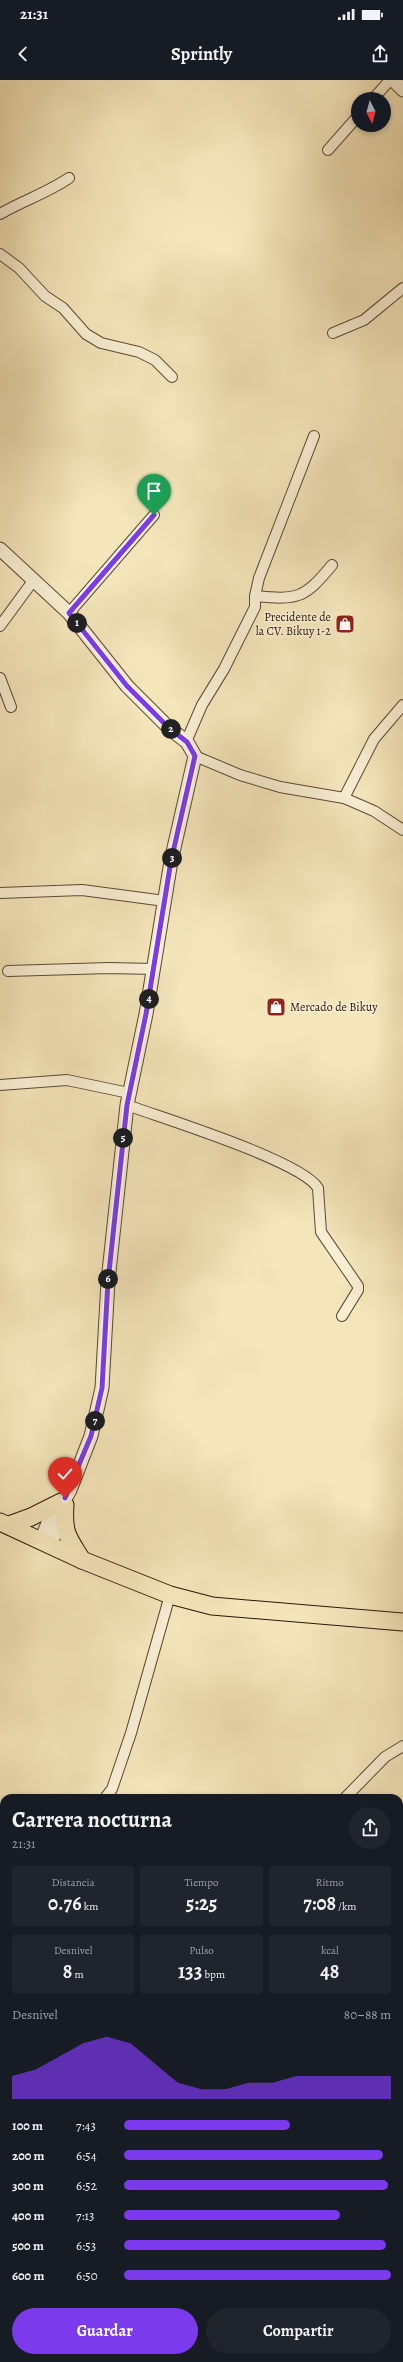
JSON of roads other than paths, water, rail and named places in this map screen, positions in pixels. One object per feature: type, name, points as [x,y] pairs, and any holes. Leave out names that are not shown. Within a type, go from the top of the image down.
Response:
[{"type":"main road","points":[[4,1523],[31,1517],[64,1502],[64,1522],[67,1538],[82,1560]]},
{"type":"main road","points":[[4,1523],[82,1560],[170,1595],[212,1606],[403,1622]]},
{"type":"street","points":[[380,92],[392,80],[403,90]]},
{"type":"street","points":[[328,150],[351,124]]},
{"type":"street","points":[[0,214],[18,203],[53,189],[69,178]]},
{"type":"street","points":[[0,254],[19,268],[45,296],[64,308],[86,334],[101,343],[139,352],[155,360],[172,377]]},
{"type":"street","points":[[333,333],[364,320],[403,288]]},
{"type":"street","points":[[186,742],[202,705],[224,669],[255,607],[255,596],[277,530],[314,436]]},
{"type":"street","points":[[69,613],[154,515]]},
{"type":"street","points":[[0,549],[69,613],[127,686],[186,742],[195,756],[240,775],[280,787],[344,798],[374,811],[403,830]]},
{"type":"street","points":[[255,596],[280,598],[305,593],[314,587],[332,565]]},
{"type":"street","points":[[0,626],[33,581]]},
{"type":"street","points":[[0,678],[11,707]]},
{"type":"street","points":[[344,798],[374,739],[403,705]]},
{"type":"street","points":[[45,1543],[49,1518],[64,1502],[91,1436],[102,1388],[108,1281],[128,1099],[154,969],[171,861],[195,756]]},
{"type":"street","points":[[0,893],[82,890],[165,900]]},
{"type":"street","points":[[8,971],[108,968],[154,969]]},
{"type":"street","points":[[0,1085],[66,1080],[128,1099],[287,1165],[315,1183],[318,1188],[321,1232],[358,1286],[358,1290],[342,1316]]},
{"type":"street","points":[[108,1794],[112,1789],[131,1733],[170,1595]]},
{"type":"street","points":[[349,1794],[385,1757],[403,1746]]},
{"type":"place","name":"Precidente de la CV. Bikuy 1-2","points":[[345,624]]},
{"type":"place","name":"Mercado de Bikuy","points":[[276,1007]]}]
